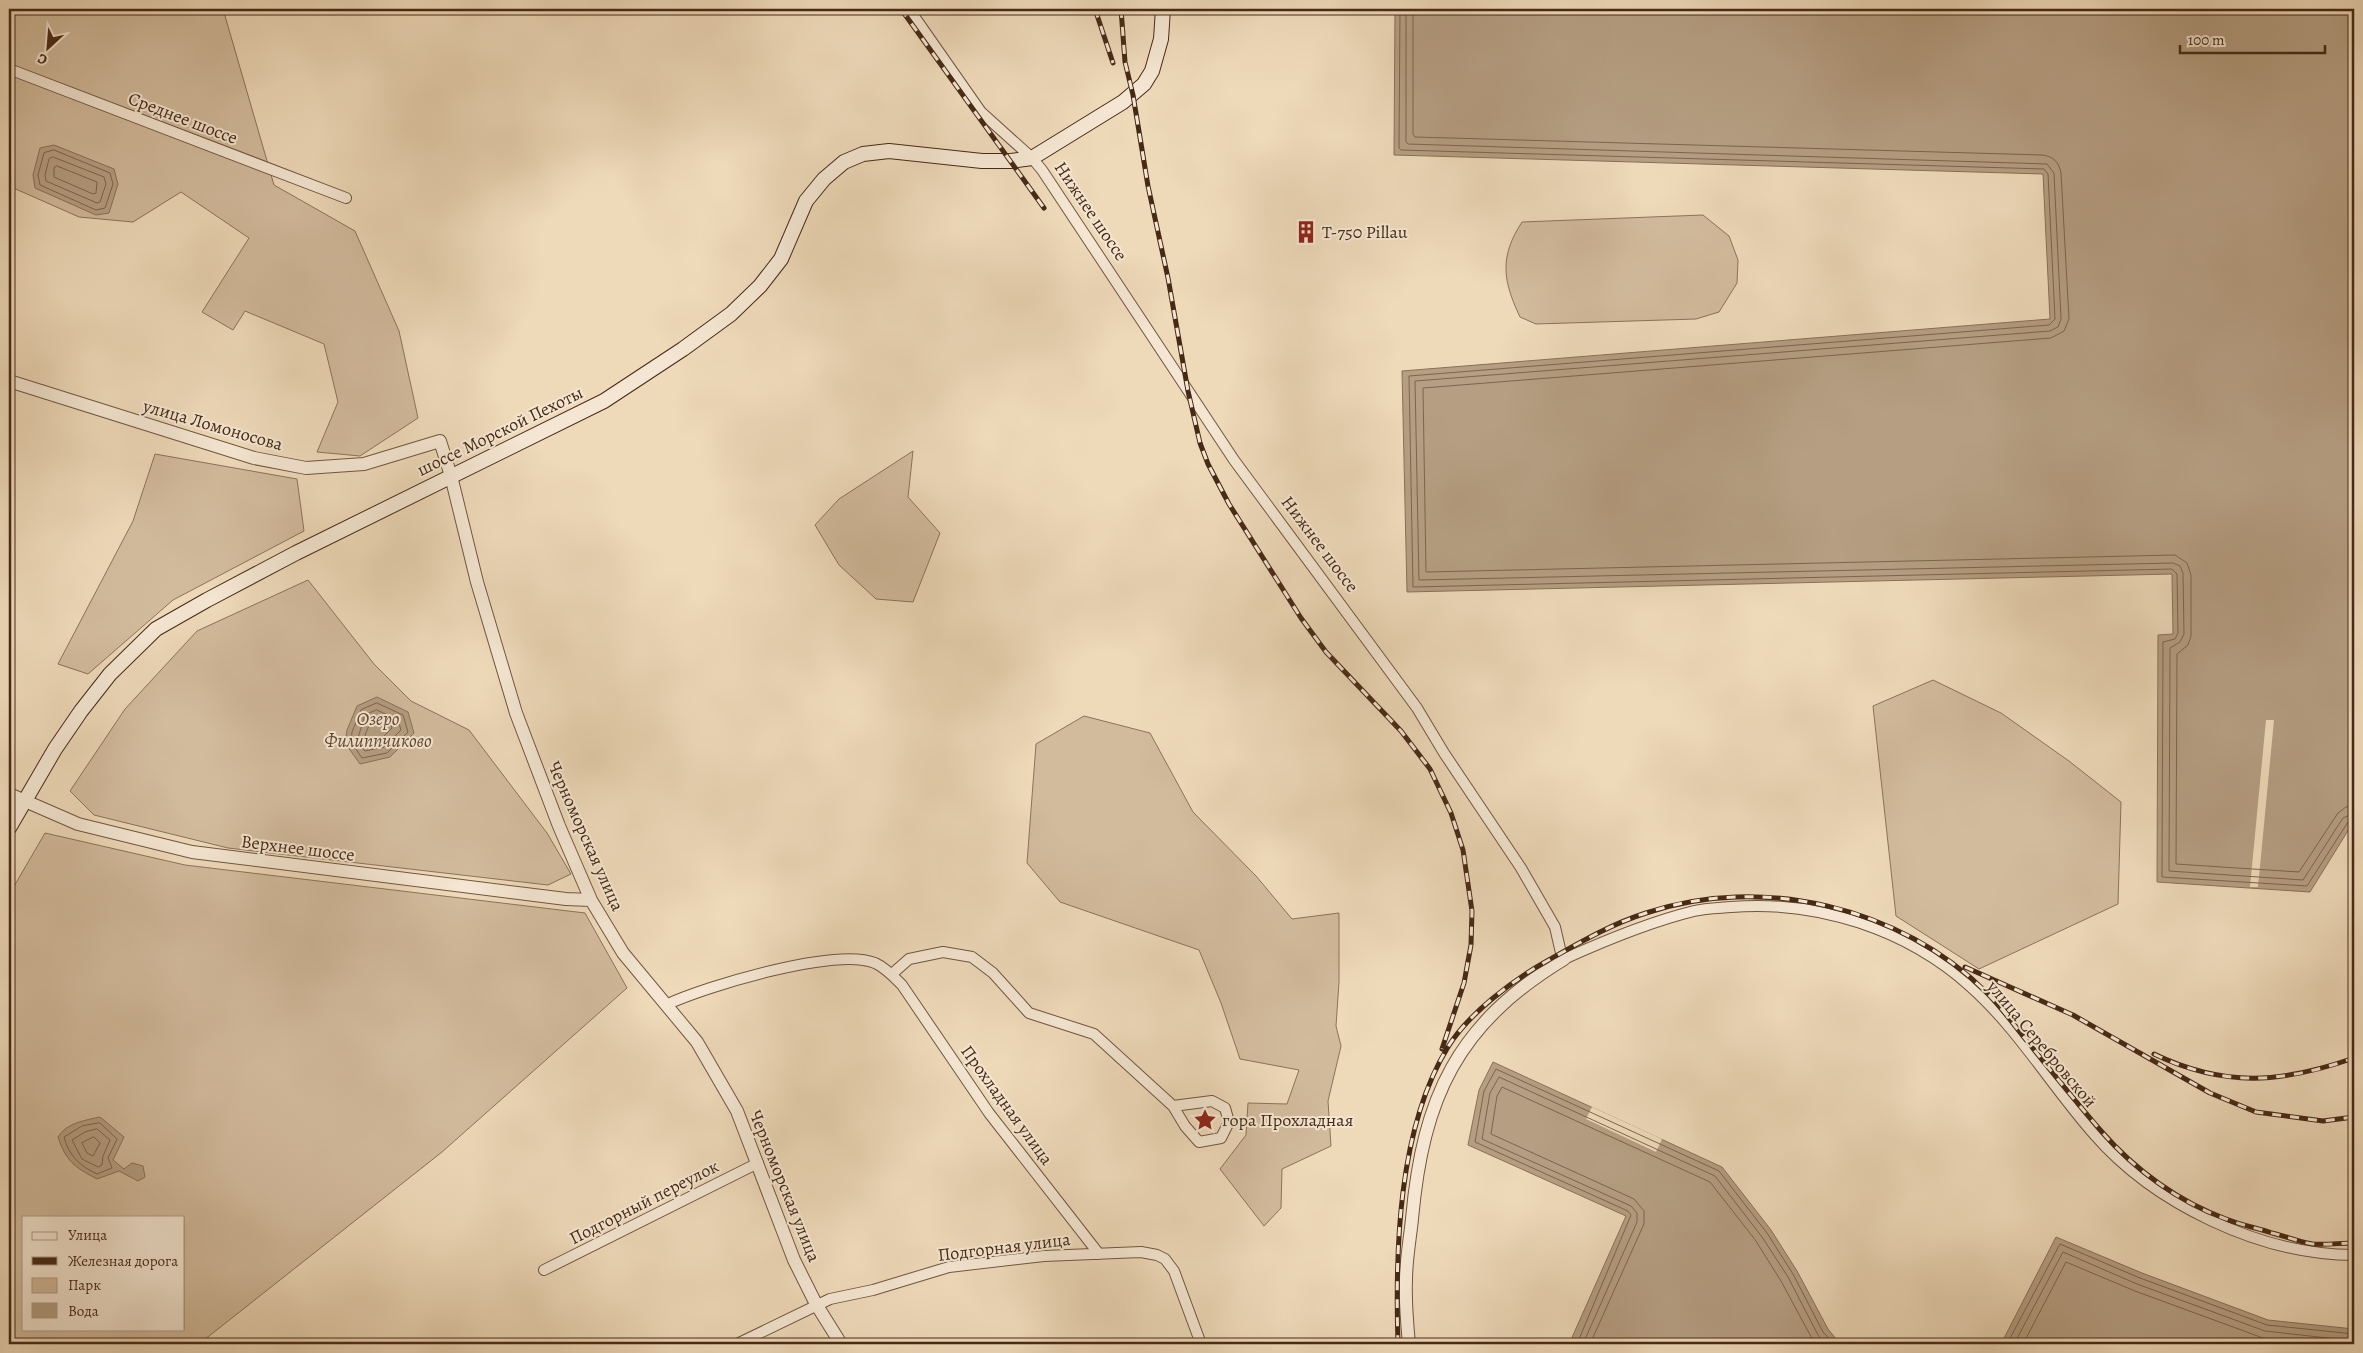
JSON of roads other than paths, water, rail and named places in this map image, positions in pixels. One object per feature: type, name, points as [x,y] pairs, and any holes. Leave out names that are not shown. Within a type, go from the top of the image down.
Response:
[{"type":"main road","name":"Нижнее шоссе","points":[[1032,158],[1123,102],[1144,84],[1157,57],[1163,9]]},
{"type":"main road","name":"шоссе Морской Пехоты","points":[[9,828],[24,800],[81,710],[110,674],[156,629],[206,600],[296,553],[604,401],[731,314],[760,286],[781,258],[806,201],[824,178],[844,162],[863,154],[889,150],[982,161],[1011,162],[1032,158]]},
{"type":"street","name":"Нижнее шоссе","points":[[909,9],[981,112],[1032,158],[1234,460],[1417,708],[1444,753],[1521,868],[1555,927],[1560,953],[1564,959]]},
{"type":"street","name":"Среднее шоссе","points":[[9,69],[346,198]]},
{"type":"street","name":"улица Ломоносова","points":[[9,381],[254,458],[306,468],[364,464],[440,441]]},
{"type":"street","name":"Черноморская улица","points":[[440,441],[451,476],[476,582],[516,713],[559,826],[591,900],[623,953],[668,1004],[698,1042],[737,1111],[794,1260],[816,1304],[842,1344]]},
{"type":"street","name":"Верхнее шоссе","points":[[9,794],[78,824],[192,852],[566,899],[591,900]]},
{"type":"street","name":"улица Серебровской","points":[[1409,1344],[1405,1280],[1419,1160],[1434,1103],[1457,1060],[1488,1016],[1532,978],[1564,959],[1606,940],[1697,910],[1753,905],[1792,908],[1834,916],[1879,929],[1922,951],[1971,987],[2002,1018],[2094,1134],[2126,1165],[2161,1192],[2207,1218],[2249,1236],[2308,1252],[2354,1255]]},
{"type":"street","points":[[668,1004],[694,992],[817,961],[852,959],[875,963],[892,974],[909,959],[943,952],[972,957],[993,973],[1030,1013],[1094,1034],[1173,1106],[1185,1126],[1198,1142],[1221,1138],[1229,1122],[1225,1108],[1212,1101],[1173,1106]]},
{"type":"street","name":"Прохладная улица","points":[[892,974],[902,985],[989,1113],[1099,1254]]},
{"type":"street","name":"Подгорный переулок","points":[[544,1270],[758,1163]]},
{"type":"street","name":"Подгорная улица","points":[[737,1344],[816,1304],[949,1267],[1044,1256],[1140,1252],[1157,1255],[1165,1259],[1174,1271],[1200,1344]]},
{"type":"water","points":[[1395,9],[2354,9],[2354,821],[2310,892],[2157,882],[2158,635],[2173,634],[2172,574],[1407,592],[1402,371],[2050,319],[2043,174],[1394,155]]},
{"type":"water","points":[[54,145],[114,169],[118,184],[109,213],[96,215],[35,188],[33,175],[40,148]]},
{"type":"water","name":"Озеро Филиппчиково","points":[[377,697],[408,712],[414,733],[390,757],[360,764],[345,743],[347,730],[357,706]]},
{"type":"water","points":[[1493,1062],[1722,1167],[1771,1230],[1797,1271],[1828,1329],[1840,1344],[1576,1344],[1570,1342],[1626,1216],[1468,1145],[1479,1090]]},
{"type":"water","points":[[100,1117],[124,1137],[113,1160],[124,1169],[132,1163],[143,1166],[145,1177],[138,1181],[119,1171],[97,1179],[82,1171],[68,1158],[58,1137],[71,1125]]},
{"type":"water","points":[[2056,1237],[2142,1273],[2268,1320],[2354,1329],[2354,1344],[2001,1344]]},
{"type":"railway","points":[[901,9],[1044,208]]},
{"type":"railway","points":[[1095,9],[1113,63]]},
{"type":"railway","points":[[1121,9],[1125,62],[1133,95],[1148,186],[1168,278],[1188,391],[1200,443],[1208,464],[1229,504],[1301,618],[1326,652],[1401,731],[1430,769],[1451,813],[1463,850],[1472,911],[1471,945],[1464,983],[1442,1049]]},
{"type":"railway","points":[[1398,1344],[1399,1231],[1409,1152],[1431,1079],[1448,1047],[1457,1035],[1479,1010],[1506,988],[1534,969],[1608,928],[1646,913],[1690,902],[1736,897],[1782,898],[1828,906],[1872,920],[1914,939],[1952,963],[1987,993],[2102,1132],[2143,1172],[2191,1204],[2237,1223],[2313,1244],[2354,1243]]},
{"type":"railway","points":[[1965,967],[2073,1015],[2210,1093],[2256,1112],[2323,1121],[2354,1117]]},
{"type":"railway","points":[[2154,1054],[2180,1065],[2205,1072],[2229,1077],[2254,1078],[2302,1073],[2354,1058]]},
{"type":"place","name":"T-750 Pillau","points":[[1306,232]]},
{"type":"place","name":"гора Прохладная","points":[[1205,1120]]}]
